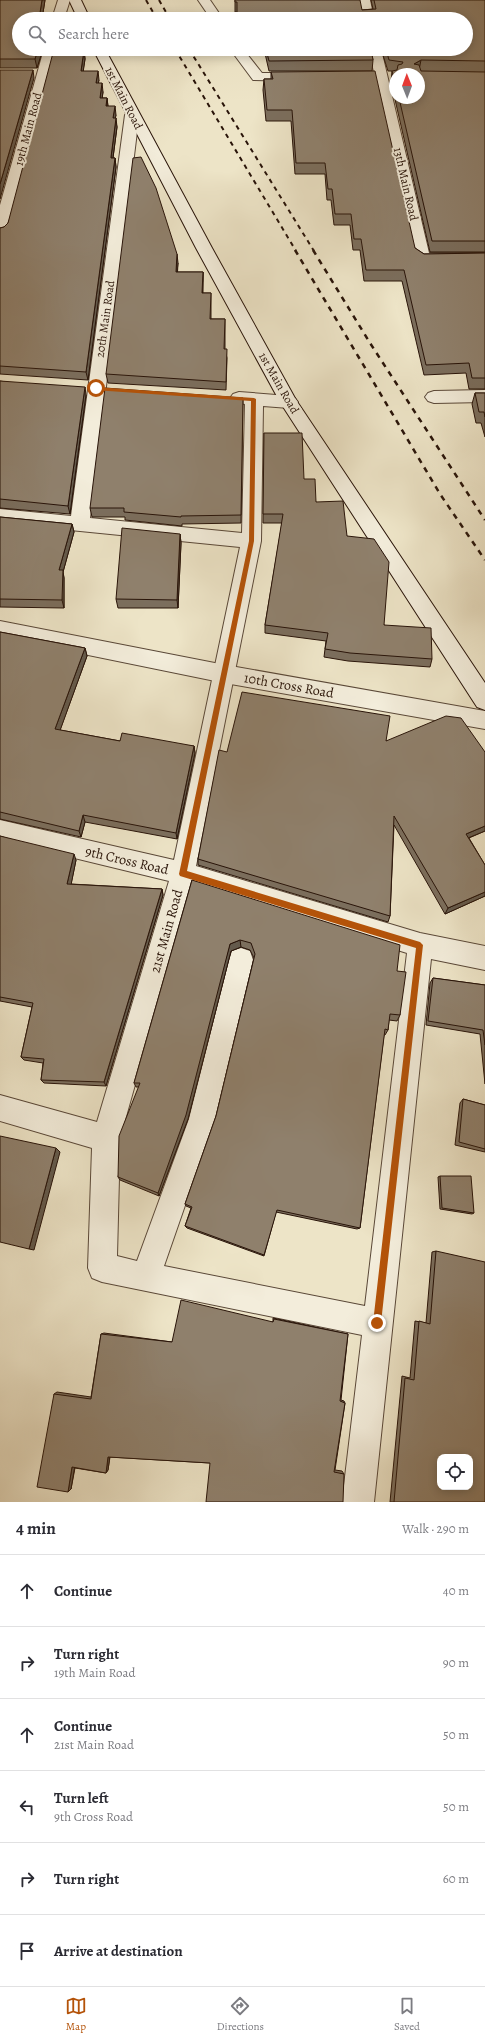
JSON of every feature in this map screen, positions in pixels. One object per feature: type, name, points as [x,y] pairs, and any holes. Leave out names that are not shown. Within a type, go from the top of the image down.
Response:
[{"type":"street","points":[[60,12],[64,0]]},
{"type":"street","points":[[75,0],[81,12]]},
{"type":"street","points":[[204,0],[212,12]]},
{"type":"street","points":[[364,0],[367,12]]},
{"type":"street","name":"19th Main Road","points":[[0,232],[48,56]]},
{"type":"street","name":"1st Main Road","points":[[102,56],[132,115],[289,402],[485,701]]},
{"type":"street","points":[[242,56],[258,77],[312,77]]},
{"type":"street","name":"13th Main Road","points":[[378,56],[388,76],[422,258],[485,258]]},
{"type":"street","points":[[28,73],[43,73]]},
{"type":"street","points":[[366,76],[388,76]]},
{"type":"street","name":"20th Main Road","points":[[80,523],[132,115]]},
{"type":"street","points":[[434,397],[485,396]]},
{"type":"street","points":[[222,397],[289,402]]},
{"type":"street","points":[[225,674],[252,541],[254,399]]},
{"type":"street","points":[[0,516],[252,541]]},
{"type":"street","name":"10th Cross Road","points":[[0,629],[225,674],[485,720]]},
{"type":"street","name":"21st Main Road","points":[[146,1276],[102,1268],[106,1138],[183,874],[225,674]]},
{"type":"street","name":"9th Cross Road","points":[[0,830],[183,874],[420,945],[485,958]]},
{"type":"street","points":[[358,1502],[420,945]]},
{"type":"street","points":[[241,960],[202,1119],[146,1276],[377,1323]]},
{"type":"street","points":[[0,1108],[106,1138]]},
{"type":"building","points":[[0,0],[42,0],[40,12],[12,12],[12,56],[36,56],[35,59],[0,59]]},
{"type":"building","points":[[235,0],[360,0],[362,10],[376,9],[374,0],[485,0],[485,61],[421,60],[414,64],[419,65],[420,68],[397,68],[398,65],[402,64],[403,62],[389,60],[388,56],[473,56],[473,12],[237,12],[237,2],[235,2]]},
{"type":"building","points":[[52,56],[83,56],[81,71],[98,71],[96,83],[102,83],[100,98],[107,98],[106,106],[115,106],[113,118],[116,118],[111,158],[115,158],[86,372],[0,366],[0,228],[4,227],[8,223]]},
{"type":"building","points":[[268,56],[372,56],[373,60],[269,61]]},
{"type":"building","points":[[0,70],[33,70],[0,184]]},
{"type":"building","points":[[375,71],[415,248],[424,254],[485,253],[485,378],[472,378],[469,363],[426,365],[404,270],[366,270],[361,239],[354,239],[351,214],[335,214],[332,189],[328,189],[325,163],[296,163],[292,110],[267,110],[264,79],[273,79],[271,72]]},
{"type":"building","points":[[425,71],[485,72],[485,241],[432,241],[400,104],[425,104]]},
{"type":"building","points":[[141,157],[156,188],[177,254],[176,272],[203,272],[202,293],[211,293],[210,319],[225,319],[224,349],[227,349],[226,382],[106,374],[133,158]]},
{"type":"building","points":[[0,381],[85,387],[68,506],[0,499]]},
{"type":"building","points":[[105,388],[243,398],[241,515],[181,517],[124,512],[124,508],[90,508]]},
{"type":"building","points":[[475,393],[485,393],[485,417],[484,412],[479,412]]},
{"type":"building","points":[[264,433],[302,433],[304,479],[315,479],[316,502],[343,501],[347,536],[374,539],[389,562],[384,625],[431,628],[432,659],[350,653],[325,649],[328,633],[265,625],[283,514],[263,514]]},
{"type":"building","points":[[0,517],[72,524],[59,570],[63,570],[62,600],[0,599]]},
{"type":"building","points":[[122,528],[180,534],[177,600],[116,599]]},
{"type":"building","points":[[0,632],[85,648],[55,729],[120,741],[122,733],[194,746],[176,833],[83,815],[79,831],[0,812]]},
{"type":"building","points":[[242,692],[390,716],[386,741],[446,716],[461,718],[485,752],[485,826],[466,834],[485,865],[485,892],[448,908],[394,816],[390,916],[198,859],[219,750],[227,752]]},
{"type":"building","points":[[0,836],[74,854],[67,884],[162,889],[104,1082],[41,1080],[44,1059],[21,1057],[33,1003],[0,997]]},
{"type":"building","points":[[192,880],[400,945],[397,971],[406,972],[400,1015],[390,1014],[388,1030],[385,1029],[360,1228],[277,1210],[264,1255],[185,1226],[192,1207],[185,1204],[216,1116],[255,954],[251,943],[240,940],[230,944],[186,1115],[158,1193],[118,1177],[119,1136],[140,1083],[134,1083]]},
{"type":"building","points":[[433,978],[485,985],[485,1045],[483,1030],[428,1021]]},
{"type":"building","points":[[463,1099],[485,1105],[485,1149],[459,1142]]},
{"type":"building","points":[[0,1136],[56,1148],[29,1249],[0,1242]]},
{"type":"building","points":[[440,1176],[471,1176],[474,1213],[442,1208]]},
{"type":"building","points":[[436,1251],[485,1262],[485,1502],[394,1502],[405,1378],[414,1380],[419,1321],[430,1324]]},
{"type":"building","points":[[181,1300],[273,1322],[274,1319],[348,1334],[340,1401],[345,1403],[334,1472],[344,1474],[343,1502],[206,1502],[210,1463],[108,1457],[106,1473],[72,1467],[68,1492],[37,1487],[54,1394],[91,1399],[101,1334],[172,1342]]},
{"type":"railway","points":[[146,0],[153,12]]},
{"type":"railway","points":[[159,0],[166,12]]},
{"type":"railway","points":[[179,56],[296,251]]},
{"type":"railway","points":[[193,56],[314,251]]},
{"type":"railway","points":[[295,250],[440,494],[485,560]]},
{"type":"railway","points":[[313,250],[370,343],[485,520]]},
{"type":"route","points":[[96,388],[254,399],[252,541],[183,874],[420,945],[377,1323]]}]
